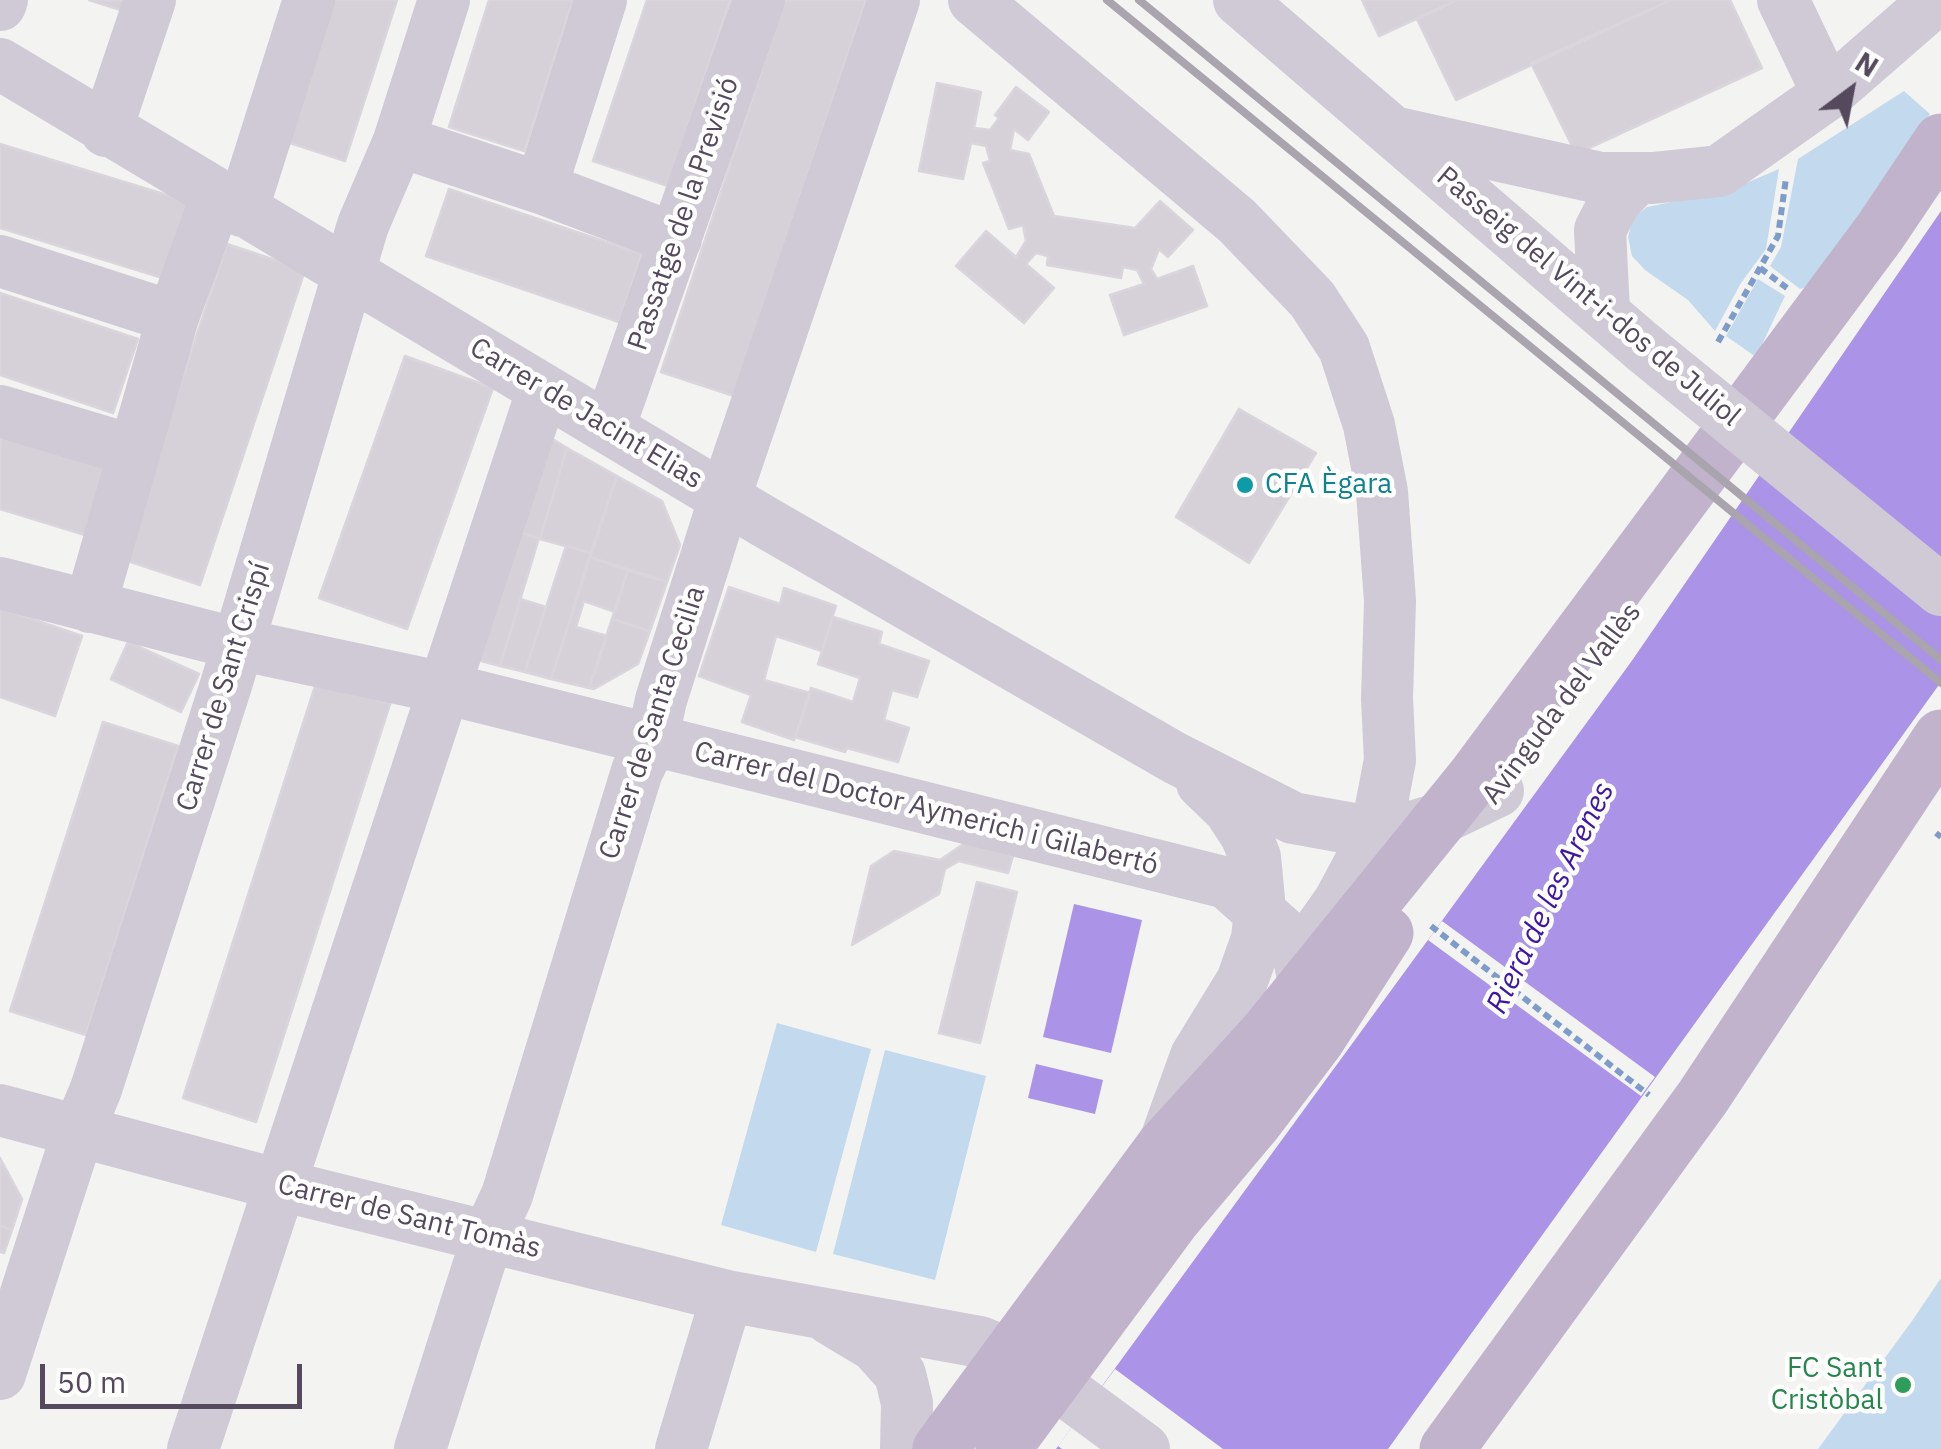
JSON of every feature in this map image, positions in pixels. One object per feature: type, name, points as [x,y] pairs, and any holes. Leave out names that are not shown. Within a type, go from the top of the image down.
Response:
[{"type":"main road","name":"Avinguda del Vallès","points":[[1003,1449],[1046,1378],[1178,1131],[1303,971],[1444,816],[1868,247],[1941,141]]},
{"type":"main road","name":"Avinguda del Vallès","points":[[940,1449],[1046,1378],[1275,1095],[1317,1040],[1397,917],[1498,792],[1836,333],[1941,183]]},
{"type":"main road","points":[[1446,1449],[1696,1106],[1941,737]]},
{"type":"main road","points":[[1484,1449],[1939,822]]},
{"type":"street","points":[[106,130],[150,0]]},
{"type":"street","points":[[90,607],[174,317],[230,203],[309,0]]},
{"type":"street","name":"Carrer de Sant Crispí","points":[[0,1374],[238,644],[362,225],[399,141],[444,0]]},
{"type":"street","points":[[541,188],[601,0]]},
{"type":"street","name":"Passatge de la Previsió","points":[[609,428],[759,0]]},
{"type":"street","name":"Carrer de Santa Cecilia","points":[[420,1449],[488,1236],[507,1195],[725,498],[894,0]]},
{"type":"street","points":[[974,0],[1237,221],[1312,299],[1344,348],[1369,425],[1382,492],[1390,601],[1390,760],[1376,833],[1303,971]]},
{"type":"street","points":[[1783,0],[1828,94]]},
{"type":"street","points":[[1879,52],[1896,0]]},
{"type":"street","points":[[1397,133],[1600,178],[1719,170],[1828,94],[1936,0]]},
{"type":"street","name":"Passeig del Vint-i-dos de Juliol","points":[[1248,5],[1644,348],[1941,590]]},
{"type":"street","name":"Carrer de Jacint Elias","points":[[0,64],[725,498],[1175,758],[1293,818],[1376,833],[1405,829],[1444,816],[1498,792]]},
{"type":"street","points":[[399,141],[541,188],[676,239]]},
{"type":"street","points":[[1604,312],[1600,230],[1615,201],[1636,178]]},
{"type":"street","points":[[0,260],[174,317]]},
{"type":"street","points":[[193,1449],[543,389]]},
{"type":"street","points":[[0,411],[134,451]]},
{"type":"street","name":"Carrer del Doctor Aymerich i Gilabertó","points":[[0,582],[238,644],[444,688],[1227,883],[1260,910]]},
{"type":"street","name":"Carrer de Jacint Elias","points":[[1175,758],[1228,809],[1246,835],[1255,857],[1260,910],[1257,939],[1242,981],[1196,1056],[1178,1131]]},
{"type":"street","points":[[1260,910],[1282,932],[1303,971]]},
{"type":"street","name":"Avinguda del Vallès","points":[[1174,1218],[1238,1114],[1298,1030],[1307,1008],[1303,971]]},
{"type":"street","name":"Carrer de Sant Tomàs","points":[[0,1110],[727,1296],[980,1342],[1046,1378],[1144,1449]]},
{"type":"street","points":[[681,1449],[727,1296]]},
{"type":"street","name":"Carrer de Sant Tomàs","points":[[820,1314],[875,1346],[900,1374],[907,1403],[906,1449]]},
{"type":"path","points":[[1718,342],[1778,236],[1788,162]]},
{"type":"path","points":[[1424,921],[1649,1096]]},
{"type":"shaded area","points":[[1904,91],[1930,114],[1877,197],[1810,286],[1800,289],[1770,266],[1781,247],[1798,159]]},
{"type":"shaded area","points":[[1779,169],[1766,249],[1741,283],[1715,331],[1688,300],[1632,256],[1628,237],[1633,218],[1647,207],[1730,190]]},
{"type":"shaded area","points":[[1758,279],[1785,296],[1756,357],[1726,336]]},
{"type":"shaded area","points":[[777,1023],[871,1049],[816,1252],[721,1225]]},
{"type":"shaded area","points":[[885,1050],[986,1076],[935,1280],[833,1254]]},
{"type":"shaded area","name":"FC Sant Cristòbal","points":[[1941,1278],[1941,1449],[1818,1449],[1912,1321]]},
{"type":"water","name":"Riera de les Arenes","points":[[1941,211],[1941,682],[1388,1449],[1056,1449],[1631,662]]},
{"type":"water","points":[[1074,904],[1142,920],[1111,1053],[1043,1037]]},
{"type":"water","points":[[1036,1064],[1103,1080],[1095,1114],[1028,1098]]},
{"type":"pier","points":[[1442,921],[1655,1077],[1641,1096],[1428,940]]},
{"type":"pier","points":[[1115,1369],[1223,1449],[1062,1449],[1058,1446]]},
{"type":"building","points":[[89,0],[127,0],[124,11]]},
{"type":"building","points":[[317,0],[397,0],[345,161],[272,137]]},
{"type":"building","points":[[489,0],[573,0],[524,151],[449,127]]},
{"type":"building","points":[[647,0],[730,0],[668,186],[593,161]]},
{"type":"building","points":[[785,0],[866,0],[734,396],[661,372]]},
{"type":"building","points":[[1362,0],[1457,0],[1379,36]]},
{"type":"building","points":[[1457,0],[1671,0],[1456,100],[1417,19]]},
{"type":"building","points":[[1671,0],[1730,0],[1762,68],[1576,154],[1531,63]]},
{"type":"building","points":[[937,83],[981,92],[974,128],[990,130],[999,118],[995,115],[1016,87],[1049,112],[1028,140],[1014,129],[1010,150],[1029,154],[1054,216],[1135,228],[1160,201],[1193,230],[1168,257],[1159,249],[1151,269],[1157,279],[1193,266],[1207,306],[1124,335],[1110,295],[1144,284],[1137,270],[1123,267],[1121,278],[1047,265],[1048,256],[1036,253],[1026,264],[1054,288],[1024,323],[956,266],[986,231],[1016,257],[1026,241],[1023,225],[1009,229],[983,163],[990,161],[986,146],[971,143],[963,179],[919,171]]},
{"type":"building","points":[[0,144],[190,202],[166,279],[0,228]]},
{"type":"building","points":[[449,189],[642,254],[619,322],[426,256]]},
{"type":"building","points":[[227,244],[305,270],[200,585],[122,559]]},
{"type":"building","points":[[0,293],[138,339],[113,413],[0,375]]},
{"type":"building","points":[[405,356],[493,388],[407,629],[319,598]]},
{"type":"building","name":"CFA Ègara","points":[[1239,409],[1316,453],[1249,563],[1176,517]]},
{"type":"building","points":[[0,432],[107,466],[85,535],[0,509]]},
{"type":"building","points":[[546,435],[567,448],[540,539],[515,531]]},
{"type":"building","points":[[567,448],[617,476],[591,553],[540,539]]},
{"type":"building","points":[[617,476],[662,501],[680,545],[667,582],[590,557]]},
{"type":"building","points":[[515,531],[539,538],[500,666],[474,659]]},
{"type":"building","points":[[566,546],[591,553],[551,679],[525,672]]},
{"type":"building","points":[[590,557],[628,570],[615,612],[584,601],[576,627],[607,636],[589,688],[551,679]]},
{"type":"building","points":[[628,570],[667,582],[650,631],[612,619]]},
{"type":"building","points":[[729,587],[780,604],[784,588],[836,606],[822,651],[776,636],[764,680],[810,693],[794,740],[742,722],[751,695],[699,676]]},
{"type":"building","points":[[520,599],[546,607],[525,672],[500,666]]},
{"type":"building","points":[[0,608],[82,636],[55,716],[0,697]]},
{"type":"building","points":[[833,617],[882,632],[879,644],[929,661],[917,697],[892,690],[884,720],[909,728],[898,762],[795,737],[811,688],[853,702],[860,678],[818,664]]},
{"type":"building","points":[[612,619],[650,631],[638,664],[594,689],[589,688]]},
{"type":"building","points":[[128,642],[199,674],[181,712],[111,679]]},
{"type":"building","points":[[317,680],[390,704],[256,1122],[183,1098]]},
{"type":"building","points":[[103,722],[178,746],[86,1035],[10,1011]]},
{"type":"building","points":[[965,843],[1013,856],[1008,873],[959,861],[945,869],[939,894],[852,945],[871,866],[894,851],[940,860]]},
{"type":"building","points":[[977,882],[1017,892],[980,1043],[939,1033]]},
{"type":"building","points":[[0,1158],[22,1199],[12,1230],[0,1226]]},
{"type":"building","points":[[0,1226],[12,1230],[4,1253],[0,1252]]},
{"type":"railway","points":[[1107,0],[1941,683]]},
{"type":"railway","points":[[1139,0],[1941,660]]},
{"type":"place","name":"CFA Ègara","points":[[1245,485]]},
{"type":"place","name":"FC Sant Cristòbal","points":[[1903,1385]]}]
